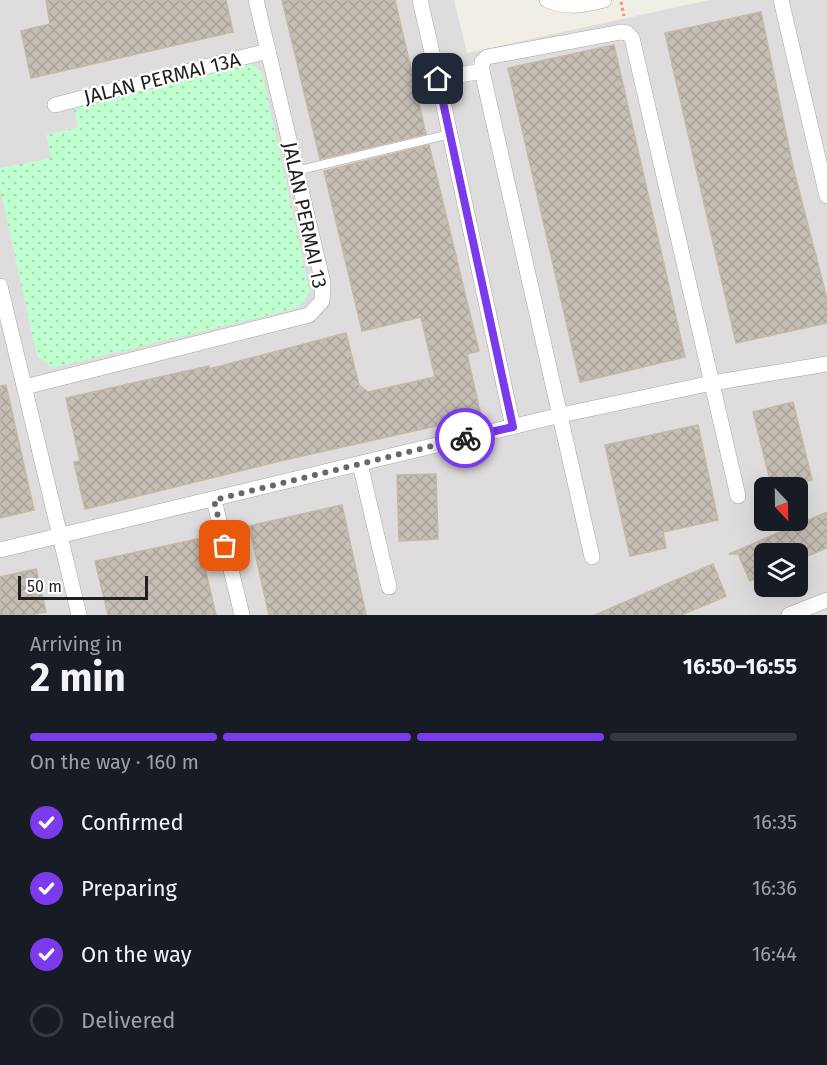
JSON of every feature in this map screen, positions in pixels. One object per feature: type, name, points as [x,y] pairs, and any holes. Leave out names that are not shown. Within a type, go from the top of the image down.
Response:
[{"type":"street","name":"JALAN PERMAI 13","points":[[25,387],[309,315],[322,301],[323,283],[256,0]]},
{"type":"street","points":[[420,0],[513,427]]},
{"type":"street","points":[[547,0],[575,7],[604,0]]},
{"type":"street","points":[[786,1],[823,158],[827,196]]},
{"type":"street","points":[[592,557],[482,70],[482,62],[487,57],[621,32],[627,33],[632,38],[738,496]]},
{"type":"street","name":"JALAN PERMAI 13A","points":[[55,105],[268,51]]},
{"type":"street","points":[[438,79],[482,70]]},
{"type":"street","points":[[0,285],[79,615]]},
{"type":"street","points":[[0,550],[561,415],[712,383],[827,364]]},
{"type":"street","points":[[360,464],[389,587]]},
{"type":"street","points":[[214,500],[242,615]]},
{"type":"street","points":[[789,615],[827,600]]},
{"type":"lane","points":[[296,171],[450,134]]},
{"type":"shaded area","points":[[0,0],[454,0],[467,53],[709,0],[827,0],[827,615],[0,615]]},
{"type":"green space","points":[[252,64],[262,72],[310,292],[298,308],[53,368],[37,356],[0,189],[0,168],[51,158],[46,135],[78,127],[72,104]]},
{"type":"building","points":[[46,0],[226,0],[233,32],[31,78],[21,31],[50,24]]},
{"type":"building","points":[[282,0],[395,0],[426,134],[320,159]]},
{"type":"building","points":[[761,12],[793,167],[827,299],[827,323],[736,343],[665,33]]},
{"type":"building","points":[[614,45],[685,357],[580,382],[508,68]]},
{"type":"building","points":[[429,145],[479,351],[467,354],[481,416],[280,461],[85,509],[74,462],[80,461],[66,398],[209,366],[209,369],[346,333],[359,385],[368,392],[435,377],[421,317],[362,331],[324,171]]},
{"type":"building","points":[[6,385],[34,510],[0,518],[0,386]]},
{"type":"building","points":[[793,402],[812,480],[808,481],[808,477],[769,477],[753,412]]},
{"type":"building","points":[[698,425],[718,520],[663,532],[666,548],[630,556],[605,445]]},
{"type":"building","points":[[436,474],[438,539],[399,541],[397,475]]},
{"type":"building","points":[[342,505],[366,615],[269,615],[249,526]]},
{"type":"building","points":[[827,512],[827,548],[808,556],[808,543],[755,543],[783,531],[808,531],[808,520]]},
{"type":"building","points":[[198,539],[216,615],[108,615],[95,561]]},
{"type":"building","points":[[754,543],[754,579],[750,581],[738,554],[729,554]]},
{"type":"building","points":[[713,564],[726,596],[710,603],[681,615],[595,615]]},
{"type":"building","points":[[36,569],[46,612],[30,615],[0,615],[0,577]]},
{"type":"way so far","points":[[225,546],[214,500],[465,438]]},
{"type":"route","points":[[438,79],[513,427],[465,438]]}]
